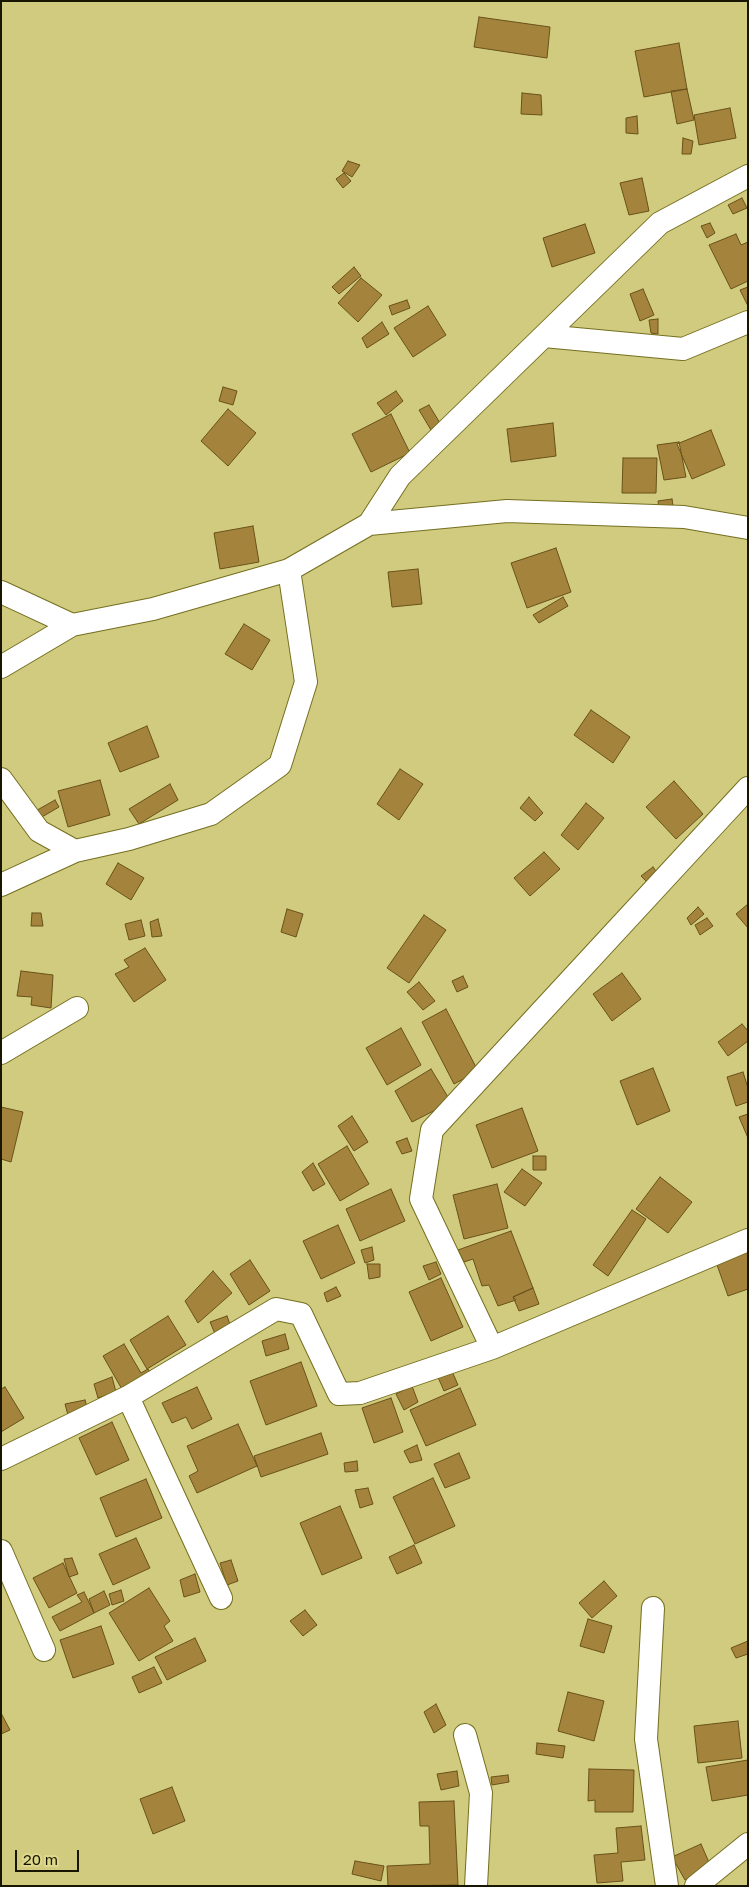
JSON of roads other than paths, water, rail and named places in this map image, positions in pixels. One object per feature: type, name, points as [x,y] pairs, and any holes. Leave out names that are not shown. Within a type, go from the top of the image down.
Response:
[{"type":"street","points":[[369,524],[400,476],[660,223],[748,176]]},
{"type":"street","points":[[544,336],[683,349],[748,322]]},
{"type":"street","points":[[1,667],[72,625],[153,609],[289,570],[369,524],[508,510],[684,517],[748,528]]},
{"type":"street","points":[[1,885],[75,851],[129,839],[211,814],[280,765],[306,682],[289,570]]},
{"type":"street","points":[[1,592],[72,625]]},
{"type":"street","points":[[1,779],[38,831],[75,851]]},
{"type":"street","points":[[492,1348],[421,1199],[432,1130],[748,788]]},
{"type":"street","points":[[1,1053],[77,1008]]},
{"type":"street","points":[[1,1459],[128,1397],[276,1309],[301,1314],[339,1394],[360,1394],[492,1348],[748,1240]]},
{"type":"street","points":[[128,1397],[221,1598]]},
{"type":"street","points":[[1,1551],[44,1650]]},
{"type":"street","points":[[653,1608],[646,1739],[667,1886]]},
{"type":"street","points":[[465,1735],[482,1793],[476,1886]]},
{"type":"street","points":[[696,1886],[748,1844]]}]
